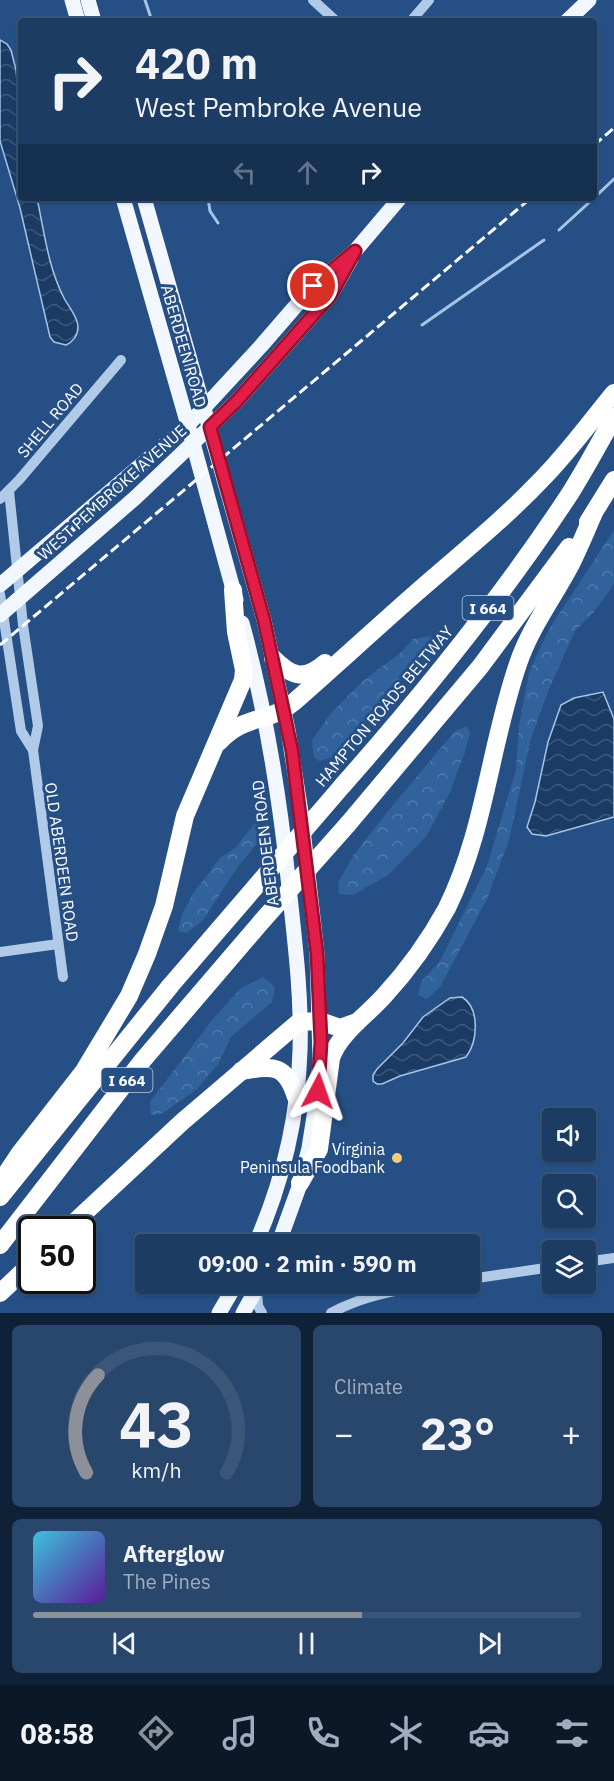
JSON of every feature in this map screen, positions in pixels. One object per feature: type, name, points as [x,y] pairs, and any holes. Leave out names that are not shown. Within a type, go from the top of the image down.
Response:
[{"type":"highway","points":[[216,746],[233,728],[284,710],[503,517],[570,449],[614,393]]},
{"type":"highway","name":"HAMPTON ROADS BELTWAY","points":[[0,1197],[171,986],[451,659],[527,556],[572,490],[614,417]]},
{"type":"highway","name":"I 664","points":[[0,1245],[143,1060],[348,824],[480,667],[593,515],[614,480]]},
{"type":"highway","points":[[300,1183],[319,1149],[333,1054],[345,1036],[385,995],[417,956],[446,909],[464,868],[480,820],[507,700],[519,661],[538,618],[571,564],[593,515]]},
{"type":"highway","points":[[0,1183],[20,1153],[84,1071],[129,996],[147,954],[164,906],[185,816],[239,691],[244,674],[236,633],[233,590]]},
{"type":"highway","points":[[273,658],[290,673],[311,674],[362,631],[414,594]]},
{"type":"highway","points":[[81,1216],[134,1165],[299,1022],[320,1021],[340,1028],[359,1021]]},
{"type":"highway","points":[[241,1071],[260,1068],[279,1070],[291,1081],[296,1097]]},
{"type":"highway","points":[[0,1293],[18,1276]]},
{"type":"main road","points":[[72,0],[77,18]]},
{"type":"main road","points":[[88,0],[93,18]]},
{"type":"main road","points":[[570,18],[589,0]]},
{"type":"main road","name":"ABERDEEN ROAD","points":[[124,201],[194,444],[233,590],[265,717],[280,803],[295,944],[300,1048],[296,1097],[286,1154],[276,1192],[259,1234]]},
{"type":"main road","name":"ABERDEEN ROAD","points":[[145,201],[253,579],[273,658],[296,780],[316,933],[320,1021],[318,1091],[309,1148],[300,1183],[282,1234]]},
{"type":"main road","name":"WEST PEMBROKE AVENUE","points":[[0,585],[188,425],[313,286],[355,251],[397,201]]},
{"type":"main road","name":"WEST PEMBROKE AVENUE","points":[[1,614],[194,444],[236,402],[330,296],[355,251]]},
{"type":"main road","points":[[219,1313],[230,1294]]},
{"type":"main road","points":[[243,1313],[254,1294]]},
{"type":"street","points":[[313,0],[333,18]]},
{"type":"street","points":[[414,18],[429,0]]},
{"type":"street","name":"SHELL ROAD","points":[[0,499],[122,360]]},
{"type":"street","name":"OLD ABERDEEN ROAD","points":[[9,491],[20,598],[38,726],[33,750],[63,977]]},
{"type":"street","name":"OLD ABERDEEN ROAD","points":[[0,594],[1,614],[21,731],[33,750]]},
{"type":"street","points":[[0,952],[58,944]]},
{"type":"street","points":[[596,1260],[614,1258]]},
{"type":"street","points":[[480,1278],[542,1268]]},
{"type":"street","points":[[257,1294],[257,1301],[262,1313]]},
{"type":"street","points":[[331,1313],[355,1301],[382,1294]]},
{"type":"green space","points":[[614,530],[614,584],[594,612],[575,631],[549,689],[531,738],[509,840],[487,899],[440,987],[427,999],[418,995],[421,982],[440,961],[487,866],[516,770],[519,725],[529,673],[548,631]]},
{"type":"green space","points":[[432,636],[429,646],[386,701],[347,745],[331,758],[319,761],[314,757],[312,740],[332,712],[363,681],[399,654],[413,639]]},
{"type":"green space","points":[[467,726],[470,733],[465,752],[450,792],[426,837],[388,875],[353,895],[339,894],[338,883],[353,856],[454,732]]},
{"type":"green space","points":[[255,823],[262,826],[258,843],[239,865],[203,920],[187,933],[178,931],[182,914],[194,892],[220,858],[235,848]]},
{"type":"green space","points":[[263,977],[275,987],[272,1002],[231,1037],[218,1064],[197,1089],[163,1113],[151,1115],[150,1102],[212,1020],[241,988]]},
{"type":"water","points":[[0,40],[11,50],[16,70],[18,201],[38,201],[54,274],[78,323],[76,335],[66,345],[54,342],[50,337],[20,208],[0,141]]},
{"type":"water","points":[[603,692],[614,719],[614,817],[546,836],[532,834],[527,827],[548,742],[561,705],[574,698]]},
{"type":"water","points":[[462,997],[472,1009],[475,1025],[473,1042],[466,1057],[400,1076],[382,1084],[373,1081],[373,1075],[377,1069],[403,1043],[423,1017],[450,998]]},
{"type":"waterway","points":[[145,0],[151,18]]},
{"type":"waterway","points":[[597,195],[614,179]]},
{"type":"waterway","points":[[208,201],[210,211],[218,223]]},
{"type":"waterway","points":[[559,230],[591,201]]},
{"type":"waterway","points":[[422,325],[544,240]]},
{"type":"railway","points":[[597,142],[614,128]]},
{"type":"railway","points":[[0,645],[527,201]]},
{"type":"place","name":"Virginia Peninsula Foodbank","points":[[397,1158]]},
{"type":"route","points":[[313,286],[355,251],[330,296],[236,402],[210,427],[264,620],[292,751],[316,933],[321,1042],[318,1091]]}]
